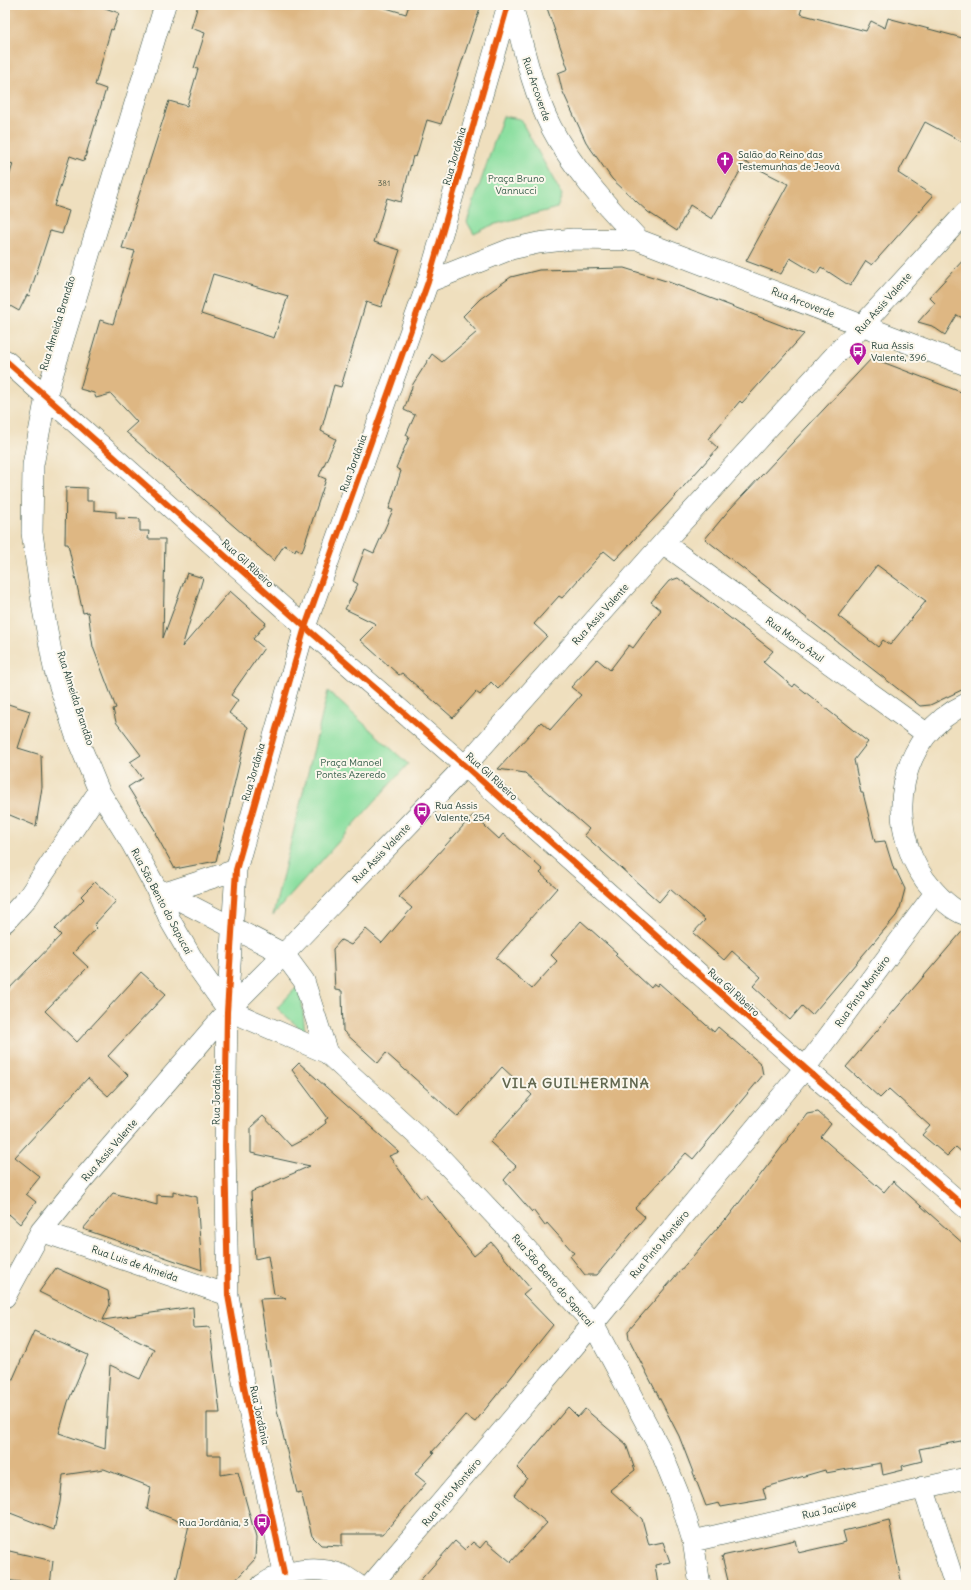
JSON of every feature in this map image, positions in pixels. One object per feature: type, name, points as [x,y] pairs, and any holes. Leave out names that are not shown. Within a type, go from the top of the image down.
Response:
[{"type":"street","name":"Rua Almeida Brandão","points":[[99,791],[75,733],[54,668],[32,534],[33,465],[46,396],[165,5]]},
{"type":"street","name":"Rua Jordânia","points":[[284,1574],[244,1387],[228,1295],[225,1146],[231,927],[236,870],[305,627],[428,282],[508,5]]},
{"type":"street","name":"Rua Arcoverde","points":[[512,5],[539,101],[551,128],[603,202],[639,240]]},
{"type":"street","name":"Rua Assis Valente","points":[[5,1297],[41,1231],[83,1179],[228,1011],[465,766],[664,543],[966,212]]},
{"type":"street","name":"Rua Arcoverde","points":[[428,282],[511,249],[538,243],[573,238],[639,240],[966,365]]},
{"type":"street","name":"Rua Gil Ribeiro","points":[[5,360],[305,627],[465,766],[805,1068],[966,1208]]},
{"type":"street","name":"Rua Morro Azul","points":[[664,543],[927,734]]},
{"type":"street","points":[[966,704],[954,710],[927,734],[909,763],[901,797],[903,832],[914,865],[935,893],[966,915]]},
{"type":"street","name":"Rua São Bento do Sapucaí","points":[[99,791],[161,891],[171,922],[228,1011]]},
{"type":"street","points":[[5,922],[28,897],[99,791]]},
{"type":"street","points":[[161,891],[236,870]]},
{"type":"street","points":[[161,891],[284,954],[304,981],[327,1053]]},
{"type":"street","name":"Rua Pinto Monteiro","points":[[371,1585],[593,1324],[805,1068],[935,893]]},
{"type":"street","points":[[228,1011],[327,1053]]},
{"type":"street","name":"Rua São Bento do Sapucaí","points":[[327,1053],[434,1151],[523,1245],[593,1324],[660,1449],[678,1493],[693,1541],[700,1585]]},
{"type":"street","name":"Rua Luis de Almeida","points":[[41,1231],[228,1295]]},
{"type":"street","name":"Rua Jacúipe","points":[[693,1541],[966,1478]]},
{"type":"street","points":[[923,1487],[955,1585]]},
{"type":"street","points":[[262,1585],[284,1574],[314,1570],[342,1575],[358,1585]]},
{"type":"green space","name":"Praça Bruno Vannucci","points":[[503,116],[520,119],[562,195],[557,208],[492,225],[474,234],[467,222]]},
{"type":"green space","name":"Praça Manoel Pontes Azeredo","points":[[328,691],[408,764],[273,915]]},
{"type":"green space","points":[[297,987],[301,992],[305,1033],[277,1008]]},
{"type":"building","points":[[5,5],[97,5],[119,13],[113,30],[111,29],[95,85],[106,89],[84,161],[70,156],[54,206],[69,211],[62,234],[50,231],[29,296],[27,295],[19,311],[5,303],[5,189],[13,164],[5,161]]},
{"type":"building","points":[[198,5],[376,5],[406,14],[409,5],[481,5],[441,124],[427,120],[416,157],[413,156],[401,202],[387,198],[374,242],[400,250],[381,307],[366,302],[341,387],[334,385],[321,431],[336,439],[319,476],[326,479],[302,552],[296,548],[295,551],[284,545],[274,561],[126,432],[137,422],[111,394],[96,398],[94,393],[80,389],[100,320],[113,324],[135,251],[122,248],[169,101],[187,106],[198,69],[194,68],[205,33],[191,28]],"holes":[[[213,274],[288,296],[274,338],[201,314]]]},
{"type":"building","points":[[546,5],[803,5],[800,14],[866,31],[871,21],[885,28],[888,18],[966,39],[966,144],[925,122],[898,173],[933,196],[872,265],[866,261],[850,286],[821,267],[817,274],[790,258],[781,274],[746,261],[788,184],[745,162],[721,206],[720,205],[712,219],[690,205],[677,231],[648,212],[612,179],[586,142],[562,90],[558,73],[568,69]]},
{"type":"building","points":[[966,257],[966,320],[957,315],[945,335],[932,326],[918,322],[935,303],[929,297]]},
{"type":"building","points":[[624,268],[666,281],[804,334],[742,403],[740,401],[708,439],[718,448],[667,505],[615,560],[604,551],[562,598],[559,596],[534,624],[547,636],[498,689],[491,682],[480,695],[476,692],[453,718],[402,673],[399,675],[360,640],[376,624],[345,609],[358,584],[353,581],[365,549],[374,553],[393,510],[389,509],[401,471],[396,468],[409,437],[406,435],[415,415],[404,410],[413,384],[432,354],[442,362],[477,332],[463,316],[480,299],[511,277],[539,270]]},
{"type":"building","points":[[872,358],[966,394],[966,688],[930,705],[920,706],[705,539],[729,510]],"holes":[[[877,565],[926,601],[890,645],[883,640],[878,647],[838,616]]]},
{"type":"building","points":[[66,487],[87,488],[87,501],[94,501],[94,510],[116,512],[116,518],[140,519],[140,531],[149,531],[148,539],[165,539],[163,638],[187,573],[203,578],[182,647],[230,591],[266,623],[253,639],[264,648],[231,695],[238,700],[229,713],[248,727],[216,861],[175,869],[155,833],[156,832],[128,787],[142,778],[130,762],[141,755],[116,722],[113,709],[116,708],[93,647],[88,612],[83,613],[68,544],[65,544]]},
{"type":"building","points":[[678,578],[773,651],[763,662],[793,687],[795,684],[868,742],[854,760],[861,793],[863,793],[875,842],[885,841],[894,870],[896,870],[905,889],[900,908],[896,916],[812,1015],[802,1006],[790,1020],[753,986],[761,977],[732,951],[724,960],[693,933],[705,920],[670,889],[659,902],[584,835],[589,829],[525,773],[498,769],[541,722],[550,730],[581,695],[571,687],[597,659],[610,670],[629,645],[633,648],[661,610],[651,602],[669,581]]},
{"type":"building","points":[[5,703],[30,711],[18,748],[41,755],[42,787],[36,826],[5,813]]},
{"type":"building","points":[[473,815],[499,839],[503,834],[543,870],[540,873],[557,888],[496,958],[532,989],[557,961],[551,955],[581,921],[617,953],[615,955],[651,988],[654,984],[657,986],[659,983],[714,1032],[718,1027],[761,1064],[763,1075],[693,1159],[686,1153],[635,1208],[645,1217],[597,1275],[585,1275],[570,1256],[574,1253],[547,1223],[545,1226],[533,1210],[532,1212],[504,1180],[516,1166],[490,1142],[532,1095],[502,1067],[458,1117],[386,1053],[378,1063],[343,1031],[342,991],[335,990],[333,949],[341,940],[351,945],[366,929],[382,943],[412,908],[399,897]]},
{"type":"building","points":[[95,882],[116,901],[94,925],[97,928],[73,953],[88,967],[45,1011],[77,1042],[141,972],[166,994],[108,1056],[128,1075],[108,1096],[88,1078],[15,1157],[40,1177],[26,1194],[36,1202],[20,1224],[9,1214],[5,1219],[5,993],[61,935],[55,929],[84,899],[81,896]]},
{"type":"building","points":[[966,927],[966,1156],[956,1147],[947,1156],[922,1135],[930,1126],[889,1089],[880,1098],[846,1067]]},
{"type":"building","points":[[299,1063],[399,1152],[389,1156],[421,1199],[426,1195],[474,1256],[491,1242],[530,1288],[523,1294],[553,1325],[475,1422],[465,1415],[432,1452],[434,1453],[415,1474],[426,1483],[383,1534],[342,1534],[342,1546],[321,1545],[312,1536],[301,1492],[297,1493],[277,1410],[260,1299],[286,1298],[274,1294],[268,1256],[255,1259],[251,1192],[310,1166],[251,1153],[251,1127],[263,1116],[291,1146],[308,1137],[326,1123],[325,1120],[328,1118],[292,1070]]},
{"type":"building","points":[[818,1112],[831,1124],[821,1137],[884,1192],[893,1181],[966,1246],[966,1440],[919,1449],[922,1461],[902,1466],[903,1470],[883,1475],[881,1463],[826,1473],[825,1470],[763,1488],[766,1499],[721,1507],[719,1503],[706,1506],[679,1436],[629,1339],[628,1331],[725,1219],[726,1220],[807,1114]]},
{"type":"building","points":[[173,1191],[197,1197],[202,1270],[83,1229],[113,1193],[157,1205],[157,1195],[173,1196]]},
{"type":"building","points":[[56,1268],[108,1291],[110,1304],[103,1320],[193,1307],[194,1328],[210,1327],[220,1413],[207,1413],[207,1455],[221,1455],[221,1475],[238,1472],[256,1538],[255,1559],[231,1585],[175,1585],[189,1525],[147,1509],[151,1487],[104,1469],[63,1475],[60,1502],[54,1530],[5,1511],[5,1397],[34,1331],[88,1355],[68,1402],[59,1433],[105,1449],[110,1365],[140,1379],[154,1349],[39,1292]]},
{"type":"building","points":[[568,1407],[578,1417],[585,1409],[626,1444],[635,1470],[610,1490],[642,1519],[649,1545],[663,1542],[670,1562],[655,1565],[658,1585],[416,1585],[455,1541],[465,1550],[473,1542],[480,1548],[486,1541],[511,1562],[547,1523],[514,1495],[527,1478],[517,1468]]},
{"type":"building","points":[[889,1520],[902,1585],[729,1585],[722,1556],[795,1540],[798,1553],[846,1542],[843,1531]]},
{"type":"building","points":[[5,1550],[53,1561],[50,1585],[19,1584],[20,1582],[5,1580]]},
{"type":"cycle path","points":[[284,1573],[244,1387],[228,1295],[225,1146],[227,1012],[236,870],[305,627],[428,282],[508,5]]},
{"type":"cycle path","points":[[5,360],[305,627],[465,766],[805,1068],[966,1208]]},
{"type":"place","name":"Salão do Reino das Testemunhas de Jeová","points":[[725,175]]},
{"type":"place","name":"Rua Assis Valente, 396","points":[[858,366]]},
{"type":"place","name":"Rua Assis Valente, 254","points":[[422,826]]},
{"type":"place","name":"Rua Jordânia, 3","points":[[262,1537]]},
{"type":"district","name":"VILA GUILHERMINA","points":[[576,1083]]}]
